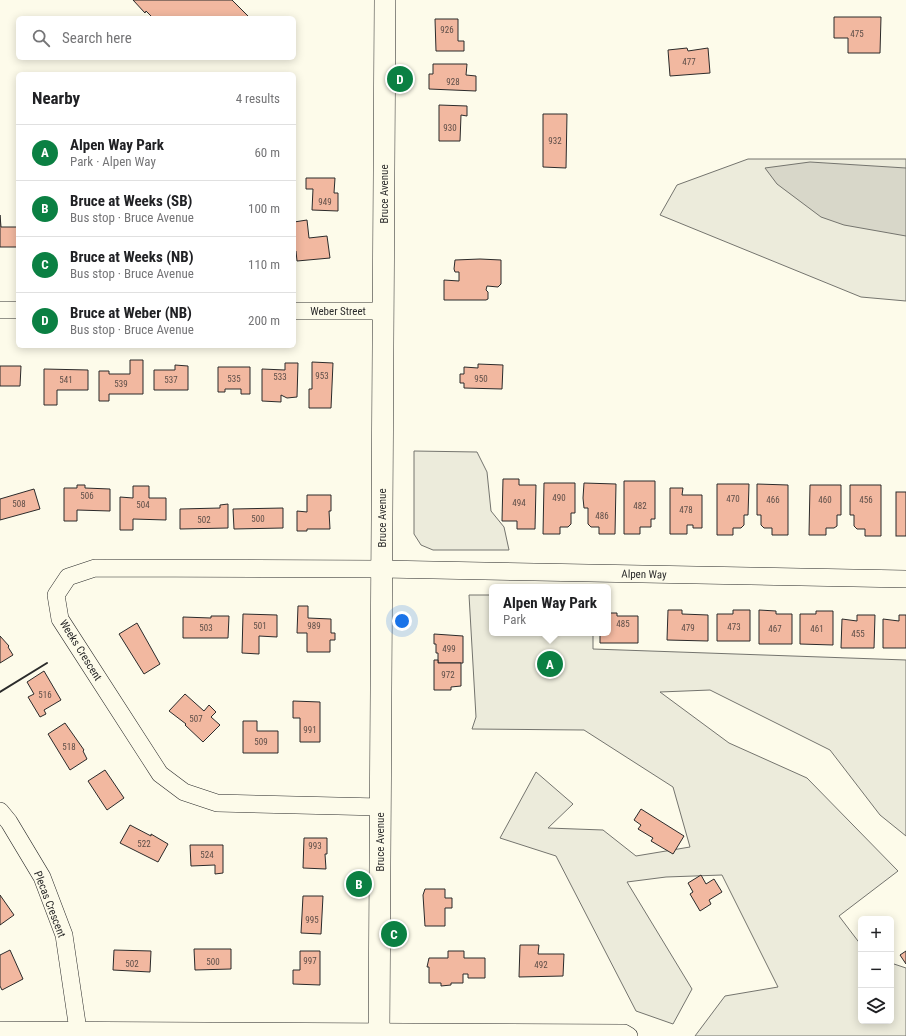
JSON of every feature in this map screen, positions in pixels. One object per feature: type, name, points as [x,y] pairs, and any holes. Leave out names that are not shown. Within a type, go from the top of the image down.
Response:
[{"type":"street","name":"Bruce Avenue","points":[[379,1034],[385,0]]},
{"type":"street","points":[[0,310],[16,310]]},
{"type":"street","name":"Weber Street","points":[[296,311],[383,312]]},
{"type":"street","name":"Weeks Crescent","points":[[380,807],[218,803],[184,792],[160,774],[60,619],[56,595],[68,577],[95,568],[382,569]]},
{"type":"street","name":"Alpen Way","points":[[382,569],[906,579]]},
{"type":"street","name":"Plecas Crescent","points":[[0,811],[9,822],[42,877],[64,935],[78,1030]]},
{"type":"street","points":[[0,1030],[379,1034],[624,1033],[629,1036]]},
{"type":"shaded area","points":[[748,159],[906,159],[906,301],[861,297],[660,215],[677,185]]},
{"type":"shaded area","points":[[810,162],[906,168],[906,236],[844,225],[821,217],[777,184],[765,168]]},
{"type":"shaded area","points":[[414,451],[477,452],[487,472],[491,511],[504,527],[509,550],[433,550],[421,545],[414,534]]},
{"type":"shaded area","points":[[469,595],[489,595],[489,636],[593,636],[593,649],[906,660],[906,836],[880,815],[830,750],[710,690],[660,692],[729,743],[807,778],[898,871],[839,916],[858,941],[858,1024],[894,1024],[894,964],[906,968],[906,1036],[695,1036],[725,996],[778,987],[722,875],[666,877],[627,882],[692,989],[673,1024],[636,1011],[556,856],[500,838],[536,772],[573,804],[548,828],[603,830],[636,856],[690,847],[673,787],[584,730],[472,729],[476,717]]},
{"type":"building","points":[[133,0],[232,0],[248,16],[151,16],[146,11],[145,13]]},
{"type":"building","points":[[834,17],[881,17],[880,53],[848,53],[848,38],[834,38]]},
{"type":"building","points":[[435,19],[458,19],[458,41],[464,41],[464,51],[436,51]]},
{"type":"building","points":[[687,48],[688,51],[708,48],[710,73],[670,76],[668,50]]},
{"type":"building","points":[[433,64],[467,64],[466,75],[476,76],[476,91],[429,89],[429,74],[433,74]]},
{"type":"building","points":[[439,105],[467,106],[467,116],[461,115],[460,141],[439,141]]},
{"type":"building","points":[[543,114],[567,114],[566,168],[543,167]]},
{"type":"building","points":[[306,178],[335,178],[334,193],[338,193],[338,211],[312,210],[313,189],[306,189]]},
{"type":"building","points":[[0,215],[1,227],[16,227],[16,247],[0,247]]},
{"type":"building","points":[[307,220],[309,238],[327,236],[330,258],[297,261],[296,222]]},
{"type":"building","points":[[455,260],[501,260],[501,284],[498,287],[487,286],[486,290],[488,292],[488,299],[444,300],[444,280],[459,281],[459,272],[455,272],[454,269]]},
{"type":"building","points":[[130,360],[143,360],[143,394],[109,394],[109,401],[99,401],[99,371],[109,371],[109,374],[130,374]]},
{"type":"building","points":[[312,362],[333,363],[331,408],[309,408],[309,389],[312,389]]},
{"type":"building","points":[[285,363],[298,363],[297,397],[287,398],[281,395],[281,402],[262,401],[262,369],[285,370]]},
{"type":"building","points":[[478,364],[503,365],[502,389],[464,388],[464,383],[460,383],[460,374],[464,374],[464,367],[478,368]]},
{"type":"building","points":[[175,365],[188,366],[188,390],[154,390],[154,370],[175,370]]},
{"type":"building","points":[[0,366],[21,366],[20,386],[0,386]]},
{"type":"building","points":[[218,367],[250,367],[250,394],[241,394],[241,389],[225,389],[225,392],[218,392]]},
{"type":"building","points":[[44,369],[88,370],[88,390],[57,390],[57,405],[44,405]]},
{"type":"building","points":[[503,479],[519,479],[519,485],[536,485],[535,529],[517,529],[517,521],[502,521]]},
{"type":"building","points":[[624,481],[655,481],[655,519],[651,519],[651,527],[640,527],[640,534],[624,534]]},
{"type":"building","points":[[544,483],[575,483],[575,513],[571,513],[571,524],[568,527],[560,527],[560,534],[543,534]]},
{"type":"building","points":[[584,483],[616,484],[615,534],[599,534],[599,527],[591,527],[588,524],[588,508],[584,508],[583,498]]},
{"type":"building","points":[[717,484],[749,484],[748,515],[744,515],[744,525],[741,528],[733,528],[733,535],[717,535]]},
{"type":"building","points":[[757,484],[788,485],[788,535],[772,535],[772,528],[764,528],[761,525],[761,515],[757,515]]},
{"type":"building","points":[[77,485],[85,485],[85,488],[110,489],[110,511],[77,510],[77,521],[64,521],[64,488],[77,488]]},
{"type":"building","points":[[810,485],[841,485],[841,515],[837,515],[837,526],[834,528],[826,528],[826,535],[809,535]]},
{"type":"building","points":[[850,485],[881,485],[881,536],[865,536],[865,529],[857,529],[854,526],[854,515],[850,515]]},
{"type":"building","points":[[133,486],[149,486],[149,498],[166,498],[166,520],[133,519],[133,530],[120,530],[120,497],[133,498]]},
{"type":"building","points":[[670,488],[683,488],[682,495],[702,495],[702,528],[693,528],[693,525],[687,525],[687,534],[670,534]]},
{"type":"building","points":[[34,489],[40,509],[0,520],[0,499]]},
{"type":"building","points":[[896,492],[906,492],[906,536],[896,536]]},
{"type":"building","points":[[307,495],[331,495],[331,511],[329,511],[330,529],[307,529],[307,531],[297,531],[297,511],[307,512]]},
{"type":"building","points":[[228,504],[228,528],[180,529],[180,509],[220,508],[220,505]]},
{"type":"building","points":[[283,508],[283,528],[234,529],[233,509]]},
{"type":"building","points":[[298,606],[308,606],[308,618],[331,619],[331,633],[335,633],[335,640],[330,640],[330,652],[307,652],[307,633],[297,633]]},
{"type":"building","points":[[668,610],[682,610],[682,614],[708,615],[708,641],[667,640]]},
{"type":"building","points":[[733,610],[750,610],[750,641],[717,641],[717,614],[733,614]]},
{"type":"building","points":[[759,610],[776,611],[776,614],[792,614],[792,644],[759,644]]},
{"type":"building","points":[[816,611],[833,611],[833,645],[800,644],[800,614],[816,614]]},
{"type":"building","points":[[611,613],[617,613],[617,616],[638,616],[638,643],[600,643],[600,636],[611,636]]},
{"type":"building","points":[[243,614],[277,615],[277,637],[259,636],[259,654],[242,653]]},
{"type":"building","points":[[857,615],[875,615],[874,648],[841,648],[842,619],[857,621]]},
{"type":"building","points":[[899,615],[906,615],[906,648],[883,648],[883,619],[899,621]]},
{"type":"building","points":[[211,616],[229,616],[228,638],[183,638],[183,617],[211,618]]},
{"type":"building","points":[[137,623],[160,664],[144,674],[119,634]]},
{"type":"building","points":[[434,634],[463,636],[463,663],[438,663],[438,653],[436,653],[436,644],[434,644]]},
{"type":"building","points":[[0,636],[9,646],[8,647],[13,655],[0,663]]},
{"type":"building","points":[[434,660],[438,660],[438,663],[461,663],[461,686],[451,687],[451,690],[434,690]]},
{"type":"building","points":[[44,671],[61,700],[44,710],[46,714],[40,717],[28,697],[34,694],[27,682]]},
{"type":"building","points":[[185,694],[204,711],[209,705],[216,712],[211,717],[220,725],[203,742],[185,725],[186,724],[169,711]]},
{"type":"building","points":[[293,701],[320,702],[320,742],[300,742],[300,718],[293,718]]},
{"type":"building","points":[[243,721],[257,721],[257,731],[278,731],[278,753],[243,753]]},
{"type":"building","points":[[65,723],[84,750],[83,751],[87,759],[70,770],[48,734]]},
{"type":"building","points":[[105,770],[124,798],[107,810],[88,781]]},
{"type":"building","points":[[641,809],[684,836],[673,854],[651,841],[653,838],[638,829],[641,825],[634,820]]},
{"type":"building","points":[[130,825],[151,836],[151,834],[168,844],[158,862],[120,843]]},
{"type":"building","points":[[304,838],[327,838],[327,854],[325,854],[326,869],[303,868]]},
{"type":"building","points":[[190,845],[223,845],[223,873],[215,874],[215,865],[191,866]]},
{"type":"building","points":[[701,875],[706,884],[714,879],[722,892],[709,900],[711,904],[700,911],[690,894],[693,892],[688,883]]},
{"type":"building","points":[[425,889],[445,889],[445,898],[452,898],[452,908],[445,908],[445,926],[425,926],[423,895]]},
{"type":"building","points":[[0,895],[14,915],[0,925]]},
{"type":"building","points":[[303,896],[323,896],[321,934],[301,933]]},
{"type":"building","points":[[520,945],[539,945],[538,954],[564,954],[563,976],[519,977]]},
{"type":"building","points":[[194,949],[231,949],[231,969],[195,970]]},
{"type":"building","points":[[10,950],[23,979],[2,990],[0,986],[0,955]]},
{"type":"building","points":[[114,950],[151,951],[150,972],[113,970]]},
{"type":"building","points":[[300,951],[320,951],[320,985],[293,984],[293,970],[300,970]]},
{"type":"building","points":[[448,951],[464,951],[464,958],[485,958],[485,978],[468,978],[468,974],[463,974],[463,983],[451,983],[451,985],[441,986],[441,983],[429,983],[429,967],[427,967],[429,958],[448,958]]},
{"type":"building","points":[[906,951],[906,964],[900,955]]},
{"type":"wall","points":[[0,692],[47,663]]},
{"type":"place","name":"Bruce at Weber (NB)","points":[[400,79]]},
{"type":"place","name":"Alpen Way Park","points":[[550,664]]},
{"type":"place","name":"Bruce at Weeks (SB)","points":[[359,884]]},
{"type":"place","name":"Bruce at Weeks (NB)","points":[[394,934]]}]
